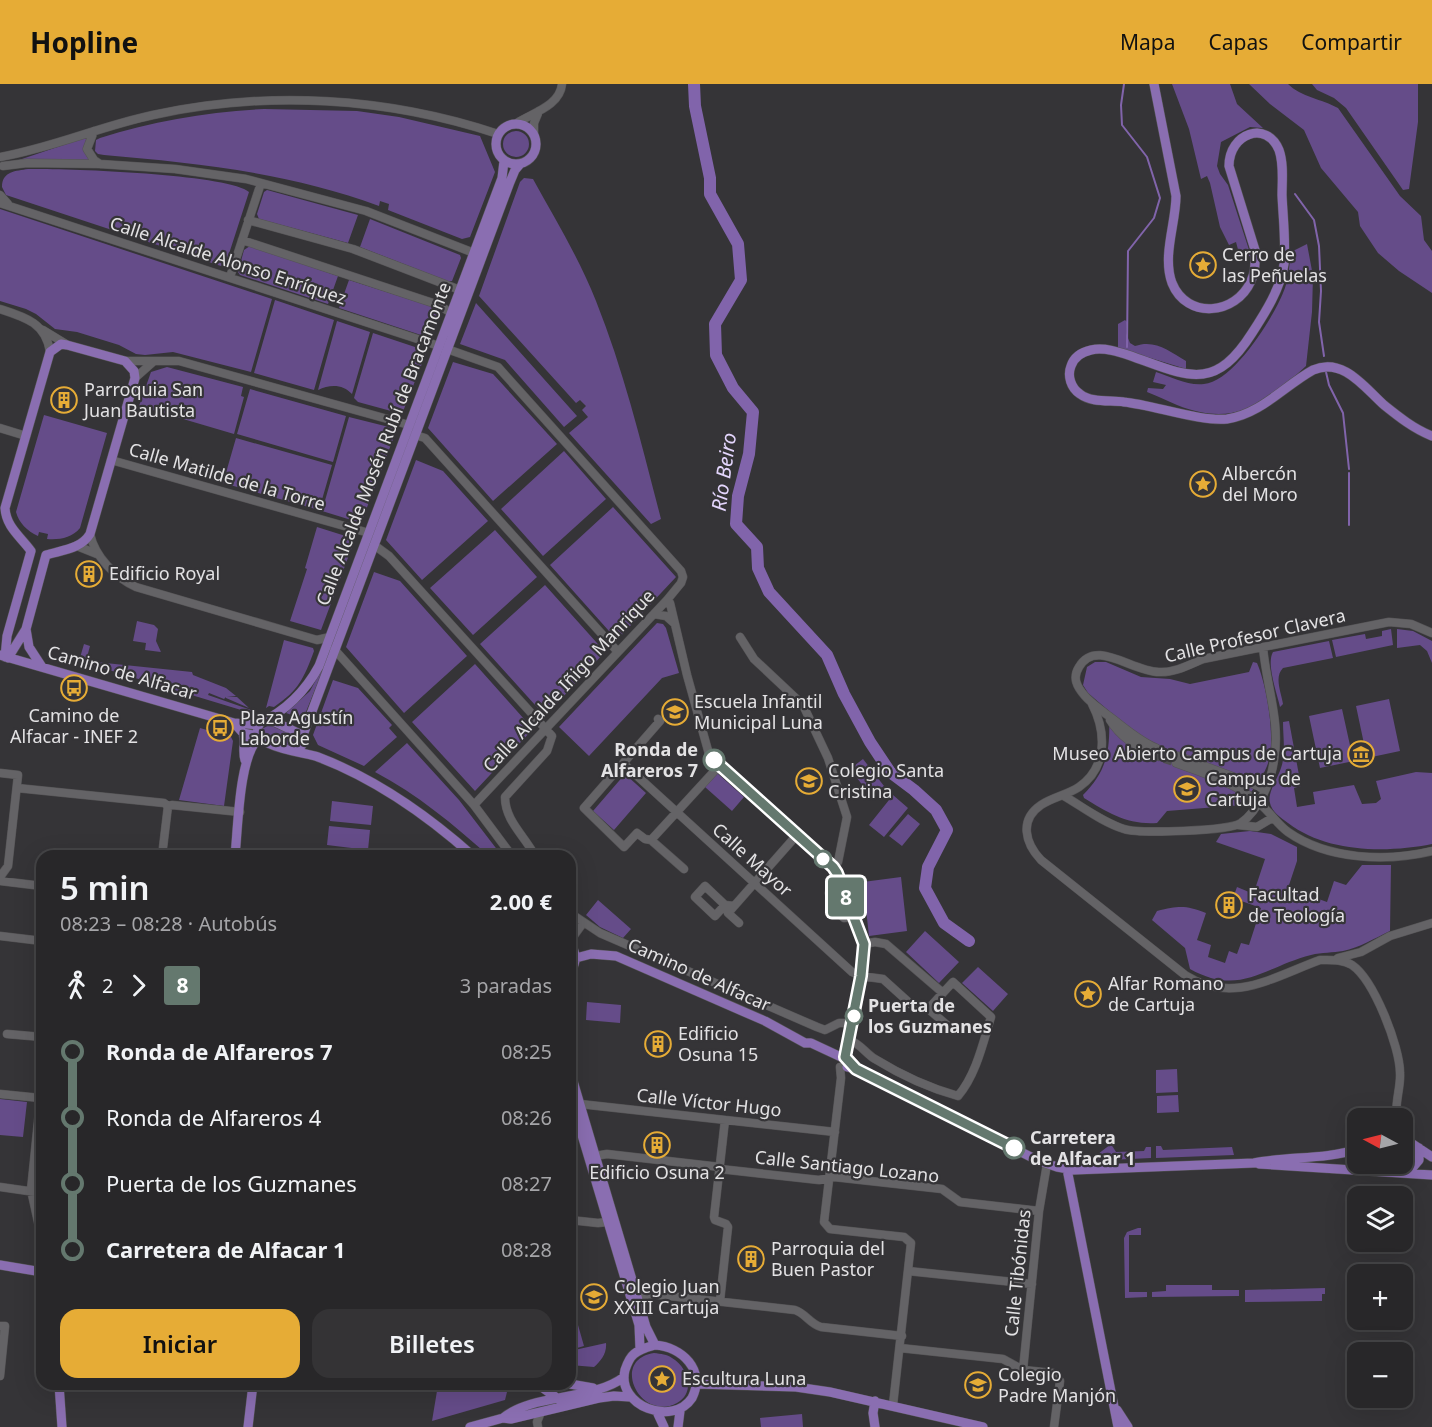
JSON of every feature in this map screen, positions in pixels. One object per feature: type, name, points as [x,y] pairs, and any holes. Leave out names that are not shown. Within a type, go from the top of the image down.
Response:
[{"type":"main road","points":[[1154,84],[1176,196],[1176,213],[1169,258],[1172,283],[1184,300],[1198,308],[1221,308],[1235,301],[1251,281],[1255,250],[1229,166],[1231,152],[1237,141],[1251,134],[1270,139],[1280,153],[1284,232],[1284,264],[1281,277],[1271,300],[1248,339],[1236,355],[1221,368],[1210,373],[1188,376],[1120,353],[1094,349],[1083,352],[1071,366],[1069,376],[1078,394],[1087,399],[1123,401],[1225,419],[1244,414],[1263,405],[1312,370],[1333,366],[1356,378],[1384,405],[1408,423],[1432,435]]},
{"type":"main road","points":[[517,123],[525,125],[534,134],[536,147],[530,159],[520,164],[504,161],[496,148],[498,134],[505,126],[517,123]]},
{"type":"main road","name":"Calle Alcalde Mosén Rubí de Bracamonte","points":[[302,740],[330,650],[374,545],[415,435],[443,348],[451,313],[504,172],[504,161]]},
{"type":"main road","name":"Calle Alcalde Mosén Rubí de Bracamonte","points":[[245,735],[260,729],[304,690],[330,650],[330,637],[409,425],[443,348],[515,170],[520,164]]},
{"type":"main road","points":[[42,565],[34,566],[2,511],[50,352],[61,344],[125,361],[134,371],[135,378],[90,534],[77,546],[46,555]]},
{"type":"main road","points":[[4,657],[10,621],[30,556],[40,549],[46,555]]},
{"type":"main road","points":[[4,657],[26,629],[46,555]]},
{"type":"main road","points":[[0,631],[10,621]]},
{"type":"main road","points":[[26,629],[29,647],[42,668]]},
{"type":"main road","name":"Camino de Alfacar","points":[[4,657],[260,729]]},
{"type":"main road","points":[[234,723],[245,735],[243,753],[246,760]]},
{"type":"main road","points":[[260,729],[296,730],[316,756]]},
{"type":"main road","points":[[260,729],[288,750],[316,756],[394,795],[436,824],[466,850]]},
{"type":"main road","points":[[236,850],[246,760],[260,729]]},
{"type":"main road","points":[[295,751],[302,740]]},
{"type":"main road","name":"Camino de Alfacar","points":[[576,958],[591,954],[616,956],[765,1021],[1047,1164],[1067,1169],[1254,1163]]},
{"type":"main road","points":[[576,1111],[595,1156],[646,1326],[655,1345]]},
{"type":"main road","points":[[576,1113],[639,1325],[640,1349]]},
{"type":"main road","points":[[1413,1144],[1432,1156]]},
{"type":"main road","points":[[1413,1167],[1419,1160],[1419,1148]]},
{"type":"main road","points":[[1254,1163],[1271,1159],[1347,1152]]},
{"type":"main road","points":[[1254,1163],[1270,1166],[1347,1167]]},
{"type":"main road","points":[[1067,1169],[1118,1427]]},
{"type":"main road","points":[[1413,1173],[1432,1175]]},
{"type":"main road","points":[[0,1265],[36,1271]]},
{"type":"main road","points":[[655,1345],[670,1347],[686,1357],[692,1365],[696,1384],[691,1401],[680,1411],[658,1414],[644,1409],[630,1397],[624,1377],[629,1359],[640,1349],[655,1345]]},
{"type":"main road","points":[[470,1427],[502,1418],[510,1412],[532,1405],[610,1386],[624,1377]]},
{"type":"main road","points":[[696,1384],[796,1387],[875,1401],[983,1427]]},
{"type":"main road","points":[[576,1385],[595,1389]]},
{"type":"main road","points":[[59,1390],[62,1427]]},
{"type":"main road","points":[[248,1427],[252,1390]]},
{"type":"main road","points":[[532,1405],[533,1390]]},
{"type":"main road","points":[[546,1390],[568,1405]]},
{"type":"main road","points":[[502,1418],[511,1419],[614,1396],[630,1397]]},
{"type":"main road","points":[[875,1401],[873,1413],[875,1427]]},
{"type":"main road","points":[[1114,1402],[1128,1427]]},
{"type":"main road","points":[[678,1427],[680,1411]]},
{"type":"main road","points":[[658,1414],[664,1427]]},
{"type":"street","points":[[517,123],[551,104],[562,89],[562,84]]},
{"type":"street","points":[[0,157],[21,154],[94,130],[154,115],[226,104],[281,100],[348,103],[394,109],[444,118],[498,134]]},
{"type":"street","points":[[534,134],[534,123],[539,111]]},
{"type":"street","points":[[94,130],[87,149],[94,160],[100,164]]},
{"type":"street","points":[[1,167],[21,154]]},
{"type":"street","points":[[1,167],[27,163],[100,164],[175,169],[261,183],[366,211],[474,253]]},
{"type":"street","points":[[230,277],[261,183]]},
{"type":"street","name":"Calle Alcalde Alonso Enríquez","points":[[0,195],[4,204],[498,367],[681,571],[683,577]]},
{"type":"street","points":[[249,220],[353,249],[460,290]]},
{"type":"street","points":[[242,240],[439,305],[451,313]]},
{"type":"street","points":[[0,309],[26,317],[67,345]]},
{"type":"street","points":[[42,329],[50,352]]},
{"type":"street","points":[[125,361],[179,361],[409,425]]},
{"type":"street","points":[[135,378],[153,362]]},
{"type":"street","points":[[0,428],[26,436]]},
{"type":"street","points":[[415,435],[424,438],[618,652]]},
{"type":"street","name":"Calle Matilde de la Torre","points":[[111,460],[369,533]]},
{"type":"street","points":[[0,525],[10,527]]},
{"type":"street","points":[[90,534],[97,554]]},
{"type":"street","points":[[374,545],[389,556],[552,736],[547,751],[505,797],[505,808],[512,822],[532,850]]},
{"type":"street","points":[[77,546],[97,554],[122,579],[136,587],[317,640],[330,650],[474,805],[508,850]]},
{"type":"street","name":"Calle Alcalde Iñigo Manrique","points":[[474,805],[667,600],[683,577]]},
{"type":"street","points":[[667,600],[670,603],[709,754],[796,836],[833,867],[864,944],[861,976],[844,1061],[824,1222],[826,1226],[834,1229],[904,1237],[911,1243],[893,1405]]},
{"type":"street","points":[[654,614],[666,616],[675,624]]},
{"type":"street","name":"Calle Profesor Clavera","points":[[1155,751],[1092,704],[1078,688],[1075,679],[1080,664],[1091,656],[1107,655],[1141,670],[1163,672],[1188,666],[1203,659],[1389,622],[1412,624],[1432,633]]},
{"type":"street","points":[[317,640],[330,637]]},
{"type":"street","points":[[740,637],[754,659],[803,705],[833,768],[847,817],[838,862],[833,867]]},
{"type":"street","points":[[1238,825],[1249,815],[1265,790],[1274,761],[1276,731],[1264,668],[1263,647]]},
{"type":"street","points":[[1092,704],[1103,734],[1102,750],[1096,767],[1081,786],[1041,805],[1030,819],[1027,839],[1031,850],[1041,861],[1194,981],[1208,987],[1237,989],[1320,960],[1361,952],[1390,936],[1432,923]]},
{"type":"street","points":[[659,720],[624,764],[584,808],[624,847],[637,833],[651,840],[684,869]]},
{"type":"street","points":[[1265,790],[1177,760],[1233,786],[1258,802],[1287,832],[1322,849],[1348,855],[1392,856],[1432,852]]},
{"type":"street","name":"Calle Mayor","points":[[624,764],[852,972],[861,976]]},
{"type":"street","points":[[651,840],[719,765]]},
{"type":"street","points":[[0,774],[18,775],[8,866],[0,879],[36,885]]},
{"type":"street","points":[[17,788],[240,812]]},
{"type":"street","points":[[1064,796],[1110,823],[1136,831],[1174,831],[1238,825],[1257,827],[1272,818]]},
{"type":"street","points":[[163,850],[168,806]]},
{"type":"street","points":[[739,923],[728,913],[730,905],[755,882],[796,836]]},
{"type":"street","points":[[842,885],[829,893],[832,907],[844,918],[853,917]]},
{"type":"street","points":[[576,918],[600,933],[816,1027],[825,1029],[839,1023],[852,1023]]},
{"type":"street","points":[[576,934],[583,923]]},
{"type":"street","points":[[0,936],[36,940]]},
{"type":"street","points":[[864,944],[875,942],[886,944],[943,993],[929,1008]]},
{"type":"street","points":[[1358,971],[1357,957],[1361,952]]},
{"type":"street","points":[[1333,959],[1352,965],[1366,980],[1396,1044],[1401,1072],[1395,1108]]},
{"type":"street","points":[[861,976],[883,979],[914,1007],[929,1008],[948,1026]]},
{"type":"street","name":"Camino de Alfacar","points":[[844,1061],[854,1042],[873,1058],[927,1086],[958,1096],[979,1054],[991,1017],[953,982],[943,993]]},
{"type":"street","points":[[3,1033],[36,1036]]},
{"type":"street","points":[[0,1094],[36,1098]]},
{"type":"street","name":"Calle Víctor Hugo","points":[[576,1109],[725,1120],[835,1132]]},
{"type":"street","points":[[720,1301],[728,1227],[716,1220],[714,1216],[725,1120]]},
{"type":"street","name":"Calle Santiago Lozano","points":[[595,1156],[607,1154],[819,1180],[830,1178],[942,1189],[960,1202],[1040,1211]]},
{"type":"street","points":[[36,1158],[31,1190],[36,1213]]},
{"type":"street","name":"Calle Tibónidas","points":[[1023,1370],[1047,1164]]},
{"type":"street","points":[[0,1187],[36,1191]]},
{"type":"street","points":[[576,1221],[607,1222]]},
{"type":"street","points":[[908,1271],[1032,1284]]},
{"type":"street","points":[[637,1296],[651,1294],[795,1310],[814,1325],[821,1327],[902,1336]]},
{"type":"street","points":[[0,1376],[3,1326]]},
{"type":"street","points":[[900,1348],[1003,1359],[1023,1370],[1053,1373],[1060,1381],[1054,1427]]},
{"type":"street","points":[[538,1427],[537,1422],[541,1412]]},
{"type":"shaded area","points":[[1172,84],[1230,84],[1237,104],[1263,128],[1250,127],[1221,142],[1217,166],[1228,185],[1251,256],[1240,257],[1236,242],[1229,245],[1220,227],[1210,183],[1207,176],[1201,179],[1189,129]]},
{"type":"shaded area","points":[[1249,84],[1288,84],[1305,95],[1338,108],[1400,196],[1421,216],[1424,240],[1432,251],[1432,293],[1399,271],[1378,253],[1360,226],[1358,212],[1321,168],[1304,130],[1270,104]]},
{"type":"shaded area","points":[[1312,84],[1418,84],[1418,122],[1409,189],[1403,190],[1346,108],[1334,98],[1317,90]]},
{"type":"shaded area","points":[[264,109],[357,111],[399,117],[480,136],[495,172],[470,237],[462,239],[388,210],[389,204],[380,201],[379,206],[278,177],[209,166],[104,155],[95,151],[96,140],[100,138],[160,122],[222,112]]},
{"type":"shaded area","points":[[516,131],[525,135],[529,144],[525,153],[516,157],[507,153],[503,144],[507,135]]},
{"type":"shaded area","points":[[87,137],[85,144],[94,163],[19,160]]},
{"type":"shaded area","points":[[28,169],[144,173],[211,181],[235,186],[249,192],[226,263],[221,266],[6,195],[2,187],[4,178],[10,173]]},
{"type":"shaded area","points":[[524,178],[533,179],[582,269],[606,327],[632,409],[661,519],[651,524],[569,433],[588,417],[582,410],[586,406],[580,400],[576,403],[479,296],[520,182]]},
{"type":"shaded area","points":[[267,190],[358,215],[348,243],[259,219],[257,214],[264,192]]},
{"type":"shaded area","points":[[0,209],[272,299],[251,372],[173,352],[136,354],[119,345],[77,332],[55,329],[36,314],[0,301]]},
{"type":"shaded area","points":[[370,219],[460,255],[461,258],[452,281],[360,247]]},
{"type":"shaded area","points":[[1307,244],[1313,276],[1306,366],[1291,380],[1262,401],[1232,413],[1215,414],[1197,411],[1147,392],[1148,388],[1163,389],[1166,385],[1153,382],[1156,372],[1192,384],[1204,384],[1215,381],[1239,361],[1251,347],[1278,304],[1289,273],[1291,252]]},
{"type":"shaded area","points":[[250,246],[338,276],[328,304],[240,275],[238,272],[244,250]]},
{"type":"shaded area","points":[[349,280],[437,308],[441,314],[433,335],[427,337],[339,308]]},
{"type":"shaded area","points":[[275,300],[334,320],[314,390],[254,373]]},
{"type":"shaded area","points":[[476,303],[577,416],[564,427],[505,360],[460,344]]},
{"type":"shaded area","points":[[1125,320],[1130,343],[1135,346],[1149,344],[1162,347],[1186,361],[1186,369],[1118,348],[1118,324]]},
{"type":"shaded area","points":[[337,321],[370,332],[352,394],[345,388],[336,386],[318,390]]},
{"type":"shaded area","points":[[373,333],[427,351],[402,414],[358,402],[354,398]]},
{"type":"shaded area","points":[[453,362],[493,374],[557,444],[493,501],[428,428]]},
{"type":"shaded area","points":[[167,367],[243,387],[241,396],[244,397],[234,434],[139,406],[151,372]]},
{"type":"shaded area","points":[[250,389],[346,416],[333,462],[237,434]]},
{"type":"shaded area","points":[[44,415],[107,433],[80,528],[61,539],[47,539],[48,534],[39,532],[38,536],[34,534],[21,523],[16,512]]},
{"type":"shaded area","points":[[349,417],[397,429],[361,523],[322,511]]},
{"type":"shaded area","points":[[236,438],[332,465],[319,510],[223,483]]},
{"type":"shaded area","points":[[564,451],[606,499],[543,556],[501,509]]},
{"type":"shaded area","points":[[416,460],[443,471],[488,521],[422,580],[386,540]]},
{"type":"shaded area","points":[[613,507],[676,577],[617,640],[550,565]]},
{"type":"shaded area","points":[[317,527],[355,539],[321,630],[290,621],[307,569],[305,568]]},
{"type":"shaded area","points":[[495,530],[537,577],[473,635],[430,588]]},
{"type":"shaded area","points":[[374,572],[400,581],[467,656],[404,713],[346,647]]},
{"type":"shaded area","points":[[545,585],[605,652],[545,716],[480,644]]},
{"type":"shaded area","points":[[137,621],[154,625],[158,629],[156,641],[161,652],[145,650],[146,643],[133,641]]},
{"type":"shaded area","points":[[657,623],[663,624],[666,628],[679,673],[662,678],[589,756],[559,727]]},
{"type":"shaded area","points":[[1391,629],[1393,645],[1336,657],[1332,640],[1365,634],[1366,639],[1382,636],[1382,631]]},
{"type":"shaded area","points":[[1397,629],[1413,631],[1432,641],[1432,663],[1427,651],[1420,645],[1397,648]]},
{"type":"shaded area","points":[[284,640],[313,648],[314,651],[304,676],[295,689],[274,707],[266,708]]},
{"type":"shaded area","points":[[1329,641],[1333,658],[1283,668],[1280,672],[1283,704],[1280,707],[1271,671],[1273,652]]},
{"type":"shaded area","points":[[84,644],[90,646],[86,661],[192,672],[193,675],[226,688],[236,696],[227,697],[237,697],[249,708],[226,697],[224,699],[209,693],[208,695],[251,710],[251,713],[79,661]]},
{"type":"shaded area","points":[[1095,662],[1106,662],[1141,677],[1170,679],[1190,684],[1249,672],[1253,662],[1257,663],[1270,714],[1270,756],[1262,776],[1242,805],[1167,811],[1157,823],[1147,823],[1119,817],[1084,798],[1083,795],[1099,775],[1103,766],[1109,735],[1109,711],[1088,693],[1083,685],[1087,667]]},
{"type":"shaded area","points":[[475,664],[533,729],[475,791],[412,722]]},
{"type":"shaded area","points":[[323,670],[303,719],[286,713],[310,691]]},
{"type":"shaded area","points":[[333,680],[358,688],[392,725],[389,728],[397,737],[364,766],[318,745],[313,735]]},
{"type":"shaded area","points":[[1389,699],[1400,751],[1367,758],[1356,706]]},
{"type":"shaded area","points":[[1342,709],[1353,759],[1349,762],[1320,768],[1309,716]]},
{"type":"shaded area","points":[[1289,721],[1301,786],[1294,788],[1297,807],[1315,804],[1313,792],[1354,785],[1362,804],[1376,803],[1381,799],[1376,781],[1416,772],[1432,773],[1432,844],[1396,849],[1339,845],[1304,833],[1280,817],[1273,809],[1269,799],[1283,763],[1283,722]]},
{"type":"shaded area","points":[[269,725],[294,735],[297,742],[290,746],[264,737],[262,729]]},
{"type":"shaded area","points":[[200,728],[231,737],[233,741],[224,806],[179,800]]},
{"type":"shaded area","points":[[407,743],[459,800],[497,850],[482,850],[435,811],[406,790],[375,772]]},
{"type":"shaded area","points":[[863,759],[884,786],[871,796],[850,769]]},
{"type":"shaded area","points":[[717,773],[744,797],[732,811],[705,787]]},
{"type":"shaded area","points":[[625,774],[646,793],[614,830],[593,811]]},
{"type":"shaded area","points":[[893,795],[908,808],[884,837],[869,825]]},
{"type":"shaded area","points":[[332,801],[373,806],[371,825],[330,821]]},
{"type":"shaded area","points":[[908,814],[920,824],[902,846],[889,836]]},
{"type":"shaded area","points":[[329,826],[370,830],[368,850],[327,845]]},
{"type":"shaded area","points":[[1250,831],[1271,834],[1297,847],[1297,861],[1288,888],[1327,902],[1334,881],[1346,885],[1362,865],[1391,865],[1390,931],[1349,950],[1311,955],[1238,980],[1208,977],[1190,969],[1185,948],[1152,920],[1157,911],[1177,907],[1206,913],[1197,940],[1211,945],[1208,957],[1225,963],[1229,951],[1237,954],[1241,943],[1249,945],[1261,908],[1233,898],[1237,887],[1249,892],[1250,887],[1255,889],[1265,859],[1216,842],[1221,834]]},
{"type":"shaded area","points":[[901,877],[907,931],[869,936],[863,882]]},
{"type":"shaded area","points":[[598,900],[631,929],[623,938],[600,927],[586,915]]},
{"type":"shaded area","points":[[925,931],[959,962],[939,983],[906,952]]},
{"type":"shaded area","points":[[978,967],[1008,994],[993,1011],[962,983]]},
{"type":"shaded area","points":[[587,1002],[621,1005],[620,1023],[586,1020]]},
{"type":"shaded area","points":[[1177,1069],[1178,1092],[1156,1093],[1156,1070]]},
{"type":"shaded area","points":[[1178,1095],[1179,1112],[1157,1113],[1157,1096]]},
{"type":"shaded area","points":[[0,1099],[27,1102],[23,1137],[0,1135]]},
{"type":"shaded area","points":[[1111,1144],[1116,1152],[1144,1151],[1146,1147],[1151,1147],[1151,1158],[1089,1161]]},
{"type":"shaded area","points":[[1156,1146],[1161,1146],[1163,1150],[1232,1147],[1234,1155],[1156,1158]]},
{"type":"shaded area","points":[[1141,1228],[1141,1235],[1129,1235],[1129,1292],[1147,1292],[1147,1297],[1125,1298],[1124,1238],[1127,1232]]},
{"type":"shaded area","points":[[1166,1285],[1212,1285],[1212,1290],[1239,1290],[1239,1296],[1152,1297],[1152,1292],[1166,1291]]},
{"type":"shaded area","points":[[1325,1288],[1322,1301],[1245,1302],[1245,1290]]},
{"type":"shaded area","points":[[576,1318],[584,1346],[576,1348]]},
{"type":"shaded area","points":[[606,1343],[603,1356],[594,1367],[576,1366],[576,1350]]},
{"type":"shaded area","points":[[654,1353],[664,1354],[678,1362],[686,1374],[688,1387],[683,1399],[677,1403],[664,1407],[652,1405],[642,1398],[635,1388],[632,1377],[634,1367],[641,1358]]},
{"type":"shaded area","points":[[437,1390],[507,1392],[505,1400],[432,1421]]},
{"type":"shaded area","points":[[802,1414],[803,1427],[761,1427],[760,1418]]},
{"type":"waterway","name":"Río Beiro","points":[[694,84],[695,106],[710,178],[710,194],[738,244],[741,280],[715,324],[716,355],[733,388],[753,412],[749,454],[738,496],[736,524],[757,547],[758,568],[769,592],[827,655],[844,694],[870,742],[890,772],[936,810],[947,830],[928,867],[925,888],[944,923],[969,941]]},
{"type":"waterway","points":[[1124,84],[1121,105],[1122,125],[1147,157],[1160,198],[1154,218],[1128,251],[1127,347]]},
{"type":"waterway","points":[[1295,194],[1314,220],[1319,246],[1321,291],[1319,322],[1324,356]]},
{"type":"waterway","points":[[1326,372],[1329,385],[1343,413],[1349,469]]},
{"type":"waterway","points":[[1349,473],[1349,525]]},
{"type":"tunnel","points":[[1156,748],[1178,756]]},
{"type":"tunnel","points":[[1153,755],[1176,763]]},
{"type":"bus line","name":"8","points":[[714,760],[837,873],[864,944],[863,965],[845,1057],[856,1069],[1014,1148]]},
{"type":"place","name":"Cerro de las Peñuelas","points":[[1203,265]]},
{"type":"place","name":"Parroquia San Juan Bautista","points":[[64,400]]},
{"type":"place","name":"Albercón del Moro","points":[[1203,484]]},
{"type":"place","name":"Edificio Royal","points":[[89,574]]},
{"type":"place","name":"Camino de Alfacar - INEF 2","points":[[74,688]]},
{"type":"place","name":"Escuela Infantil Municipal Luna","points":[[675,712]]},
{"type":"place","name":"Plaza Agustín Laborde","points":[[220,728]]},
{"type":"place","name":"Museo Abierto Campus de Cartuja","points":[[1361,754]]},
{"type":"place","name":"Ronda de Alfareros 7","points":[[714,760]]},
{"type":"place","name":"Colegio Santa Cristina","points":[[809,781]]},
{"type":"place","name":"Campus de Cartuja","points":[[1187,789]]},
{"type":"place","name":"Facultad de Teología","points":[[1229,905]]},
{"type":"place","name":"Alfar Romano de Cartuja","points":[[1088,994]]},
{"type":"place","name":"Puerta de los Guzmanes","points":[[854,1016]]},
{"type":"place","name":"Edificio Osuna 15","points":[[658,1044]]},
{"type":"place","name":"Edificio Osuna 2","points":[[657,1145]]},
{"type":"place","name":"Carretera de Alfacar 1","points":[[1014,1148]]},
{"type":"place","name":"Parroquia del Buen Pastor","points":[[751,1259]]},
{"type":"place","name":"Colegio Juan XXIII Cartuja","points":[[594,1297]]},
{"type":"place","name":"Escultura Luna","points":[[662,1379]]},
{"type":"place","name":"Colegio Padre Manjón","points":[[978,1385]]}]
